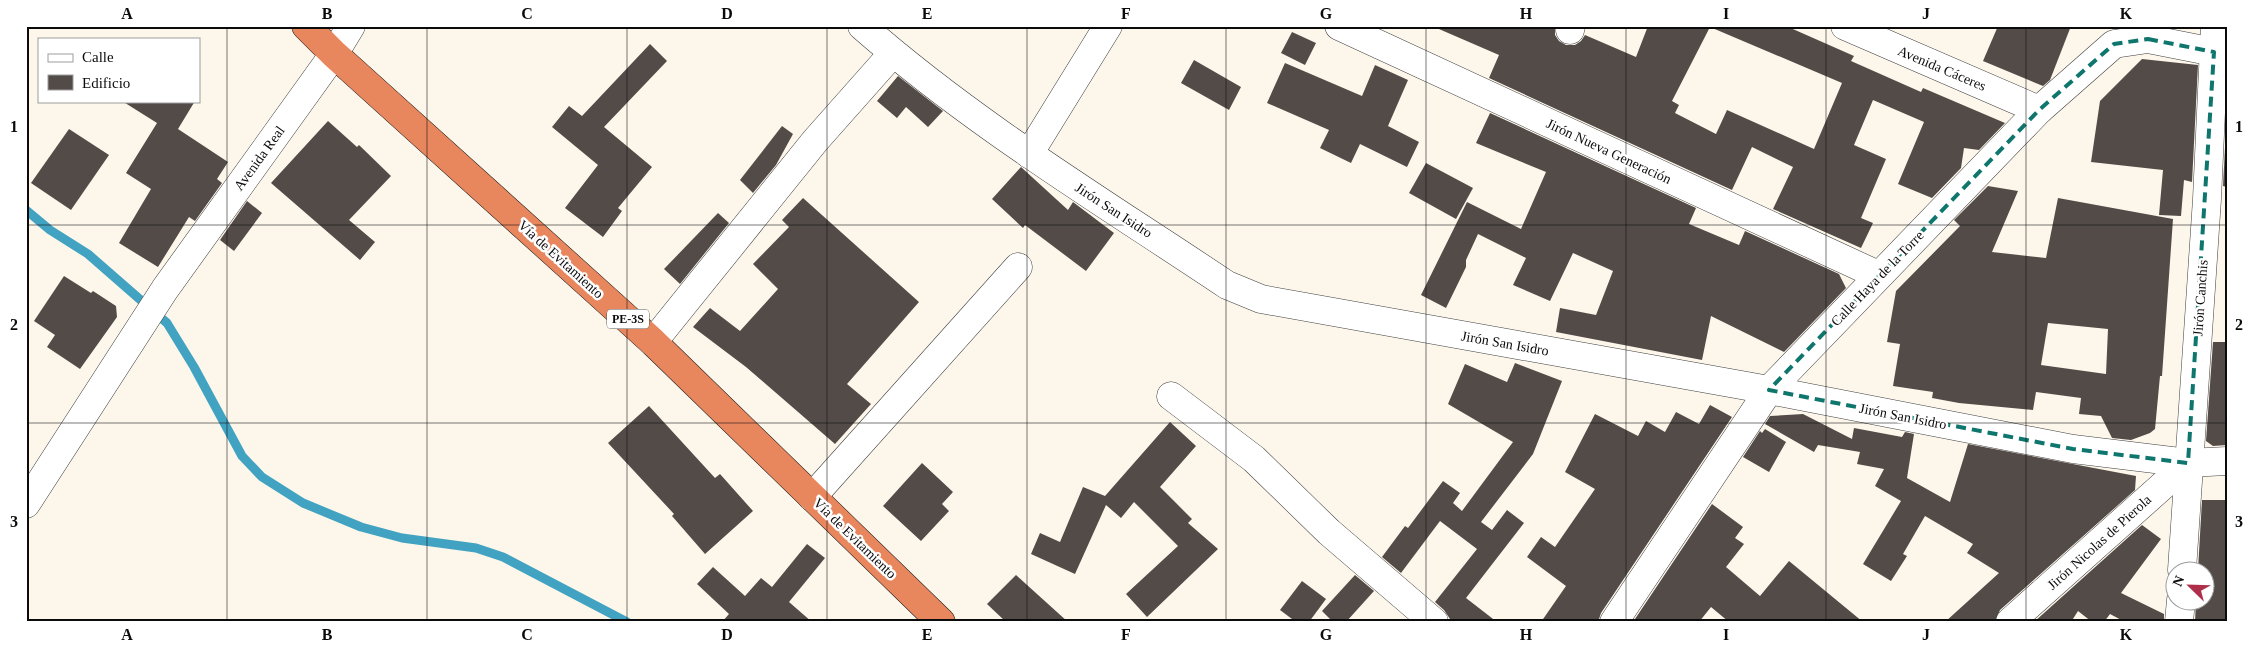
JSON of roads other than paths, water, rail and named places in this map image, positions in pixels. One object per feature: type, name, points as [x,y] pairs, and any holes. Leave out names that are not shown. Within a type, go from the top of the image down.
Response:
[{"type":"highway","name":"Vía de Evitamiento","points":[[306,26],[334,54],[653,342],[941,622]]},
{"type":"street","name":"Avenida Real","points":[[26,504],[165,289],[334,54],[352,26]]},
{"type":"street","name":"Jirón San Isidro","points":[[862,26],[892,53],[992,129],[1227,285],[1261,299],[1769,390],[2073,449],[2188,463],[2227,461]]},
{"type":"street","points":[[1029,154],[1108,26]]},
{"type":"street","name":"Jirón Nueva Generación","points":[[1339,26],[1878,276]]},
{"type":"street","name":"Avenida Cáceres","points":[[1845,26],[2039,110]]},
{"type":"street","name":"Calle Haya de la Torre","points":[[1614,622],[1769,390],[2039,110],[2114,44],[2148,39],[2214,39]]},
{"type":"street","name":"Jirón Canchis","points":[[2183,560],[2188,463],[2217,200],[2214,39]]},
{"type":"street","points":[[653,342],[815,141],[892,53]]},
{"type":"street","points":[[812,497],[1018,267]]},
{"type":"street","points":[[1171,396],[1254,459],[1329,532],[1434,622]]},
{"type":"street","name":"Jirón Nicolas de Pierola","points":[[2010,622],[2188,463]]},
{"type":"waterway","points":[[26,210],[50,230],[88,254],[167,323],[194,367],[242,456],[262,477],[303,503],[361,527],[402,538],[476,548],[503,557],[627,622]]}]
